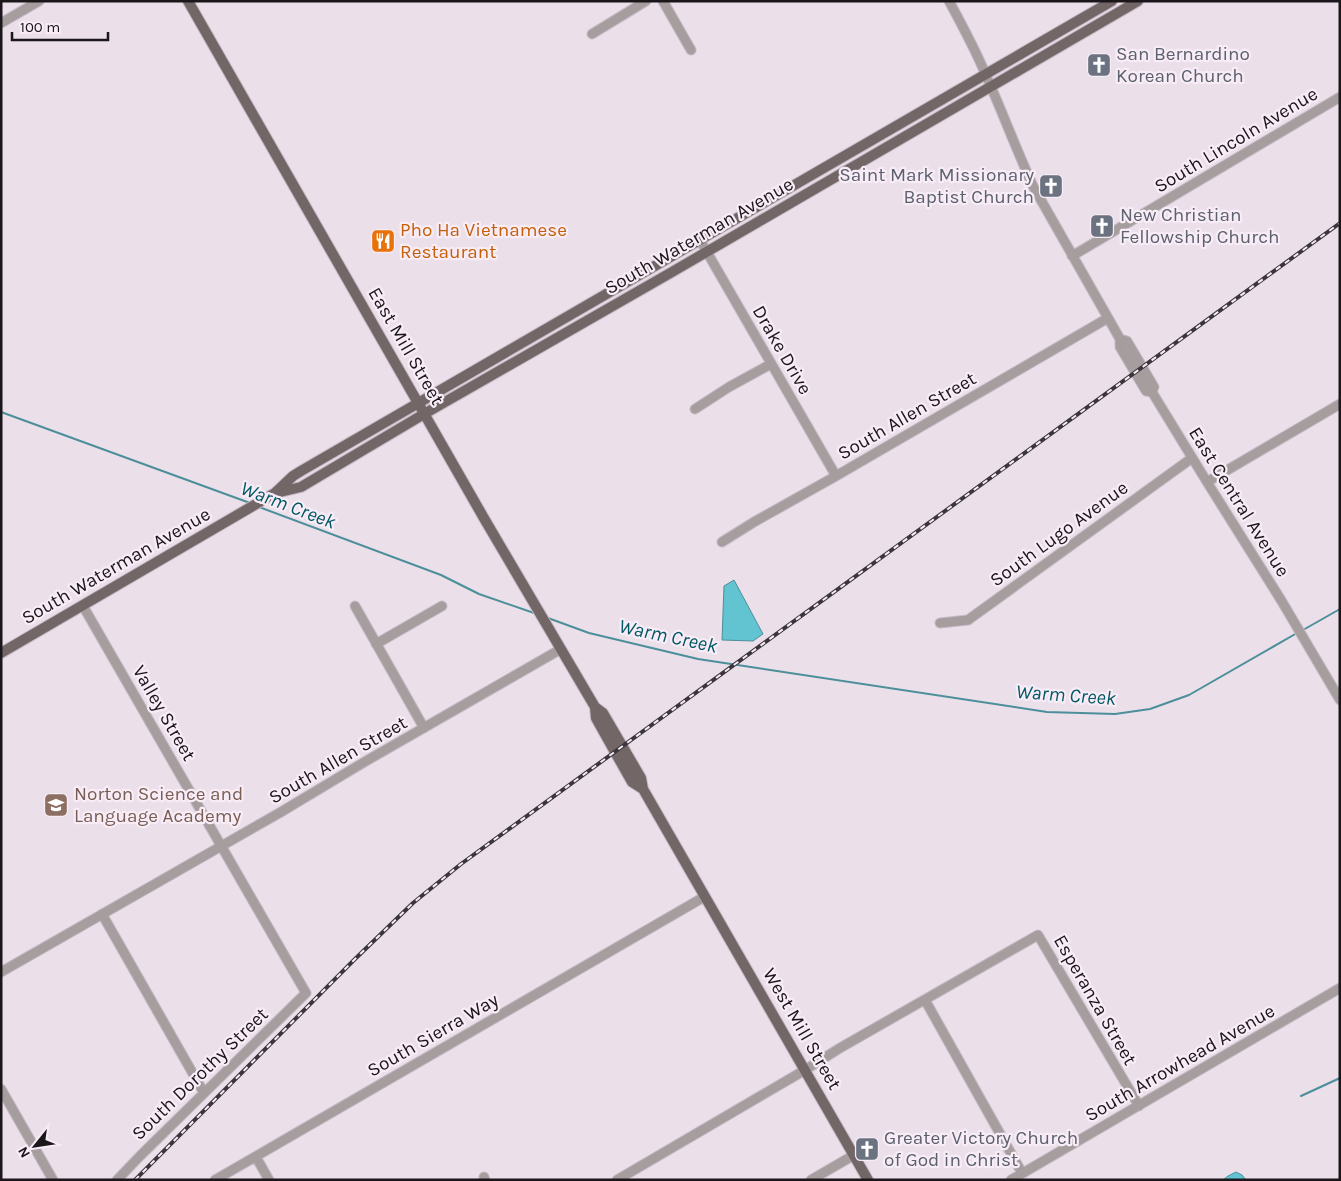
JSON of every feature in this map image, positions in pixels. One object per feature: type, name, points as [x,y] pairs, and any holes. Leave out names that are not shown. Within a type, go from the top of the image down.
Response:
[{"type":"main road","name":"East Mill Street","points":[[188,1],[424,414],[595,707],[596,718],[632,782],[643,789],[704,897]]},
{"type":"main road","name":"South Waterman Avenue","points":[[1,653],[230,520],[274,493],[293,476],[1112,1]]},
{"type":"main road","name":"South Waterman Avenue","points":[[274,493],[301,487],[1138,1]]},
{"type":"main road","points":[[833,178],[833,171],[851,160],[873,139]]},
{"type":"main road","points":[[301,487],[300,480],[352,450],[358,438]]},
{"type":"main road","name":"West Mill Street","points":[[704,897],[868,1180]]},
{"type":"street","points":[[1,23],[39,1]]},
{"type":"street","points":[[592,34],[646,1]]},
{"type":"street","points":[[663,1],[691,50]]},
{"type":"street","name":"East Central Avenue","points":[[949,1],[986,74],[1033,186],[1120,338],[1120,347],[1146,391],[1152,392],[1338,693]]},
{"type":"street","name":"South Lincoln Avenue","points":[[1072,256],[1340,97]]},
{"type":"street","name":"Drake Drive","points":[[700,240],[836,476]]},
{"type":"street","name":"South Allen Street","points":[[722,542],[762,517],[1108,318]]},
{"type":"street","points":[[695,409],[770,364]]},
{"type":"street","points":[[1207,482],[1340,404]]},
{"type":"street","name":"South Lugo Avenue","points":[[940,623],[968,620],[1192,458]]},
{"type":"street","name":"Valley Street","points":[[83,606],[306,993]]},
{"type":"street","points":[[354,606],[424,728]]},
{"type":"street","points":[[376,644],[442,606]]},
{"type":"street","name":"South Allen Street","points":[[1,972],[561,649]]},
{"type":"street","name":"South Sierra Way","points":[[215,1180],[704,897]]},
{"type":"street","points":[[102,914],[204,1093]]},
{"type":"street","name":"Esperanza Street","points":[[925,1000],[1038,935],[1139,1106]]},
{"type":"street","name":"South Arrowhead Avenue","points":[[1010,1180],[1340,988]]},
{"type":"street","name":"South Dorothy Street","points":[[117,1180],[306,993]]},
{"type":"street","points":[[617,1180],[925,1000],[1022,1173]]},
{"type":"street","points":[[1,1089],[53,1180]]},
{"type":"street","points":[[811,1180],[854,1155]]},
{"type":"street","points":[[256,1157],[269,1180]]},
{"type":"water","points":[[734,580],[763,634],[753,641],[722,640],[724,586]]},
{"type":"water","points":[[1236,1172],[1246,1180],[1223,1180],[1228,1176]]},
{"type":"waterway","name":"Warm Creek","points":[[1,412],[250,503]]},
{"type":"waterway","name":"Warm Creek","points":[[259,507],[441,575],[479,594],[534,613]]},
{"type":"waterway","name":"Warm Creek","points":[[1303,630],[1340,609]]},
{"type":"waterway","name":"Warm Creek","points":[[548,618],[589,633],[698,659],[1047,712],[1115,714],[1150,709],[1189,695],[1297,633]]},
{"type":"waterway","points":[[1301,1096],[1340,1078]]},
{"type":"railway","points":[[135,1180],[354,960],[413,903],[461,864],[1340,223]]},
{"type":"place","name":"San Bernardino Korean Church","points":[[1099,65]]},
{"type":"place","name":"Saint Mark Missionary Baptist Church","points":[[1051,186]]},
{"type":"place","name":"New Christian Fellowship Church","points":[[1102,226]]},
{"type":"place","name":"Pho Ha Vietnamese Restaurant","points":[[383,241]]},
{"type":"place","name":"Norton Science and Language Academy","points":[[56,805]]},
{"type":"place","name":"Greater Victory Church of God in Christ","points":[[867,1149]]}]
